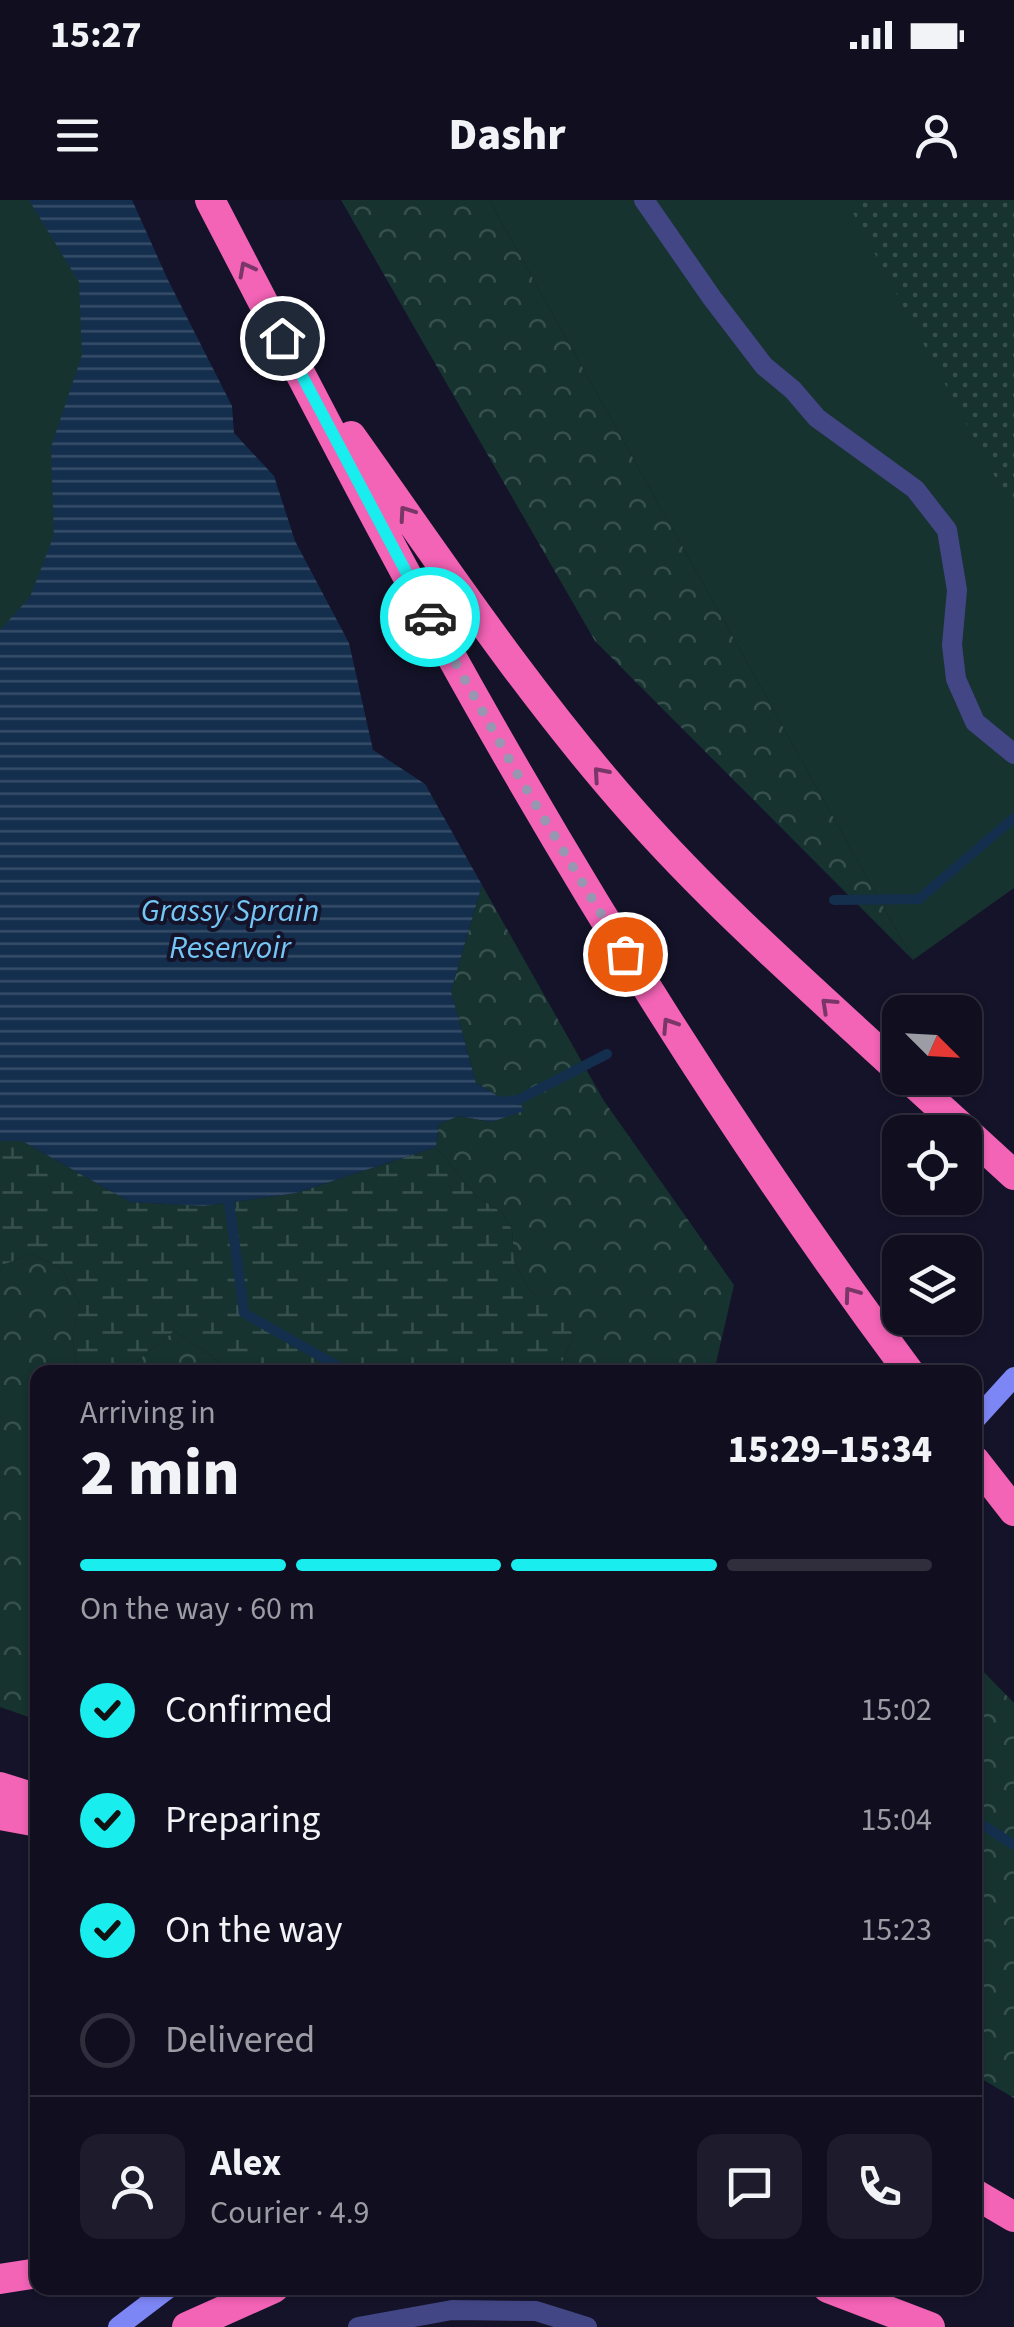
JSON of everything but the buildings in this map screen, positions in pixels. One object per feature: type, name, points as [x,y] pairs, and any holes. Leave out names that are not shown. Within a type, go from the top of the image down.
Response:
[{"type":"highway","points":[[210,200],[456,664],[632,965],[776,1186],[904,1365]]},
{"type":"highway","points":[[282,338],[498,642],[585,757],[700,884],[882,1053]]},
{"type":"highway","points":[[927,1095],[1014,1175]]},
{"type":"highway","points":[[982,1470],[1014,1511]]},
{"type":"highway","points":[[0,1787],[30,1796]]},
{"type":"highway","points":[[0,1815],[30,1821]]},
{"type":"highway","points":[[982,2198],[1014,2217]]},
{"type":"highway","points":[[0,2278],[30,2273]]},
{"type":"highway","points":[[187,2327],[258,2295]]},
{"type":"highway","points":[[846,2295],[930,2327]]},
{"type":"main road","points":[[982,1412],[1014,1376]]},
{"type":"main road","points":[[118,2327],[159,2295]]},
{"type":"lane","points":[[644,200],[764,366],[793,390],[817,418],[914,490],[947,530],[958,590],[952,645],[956,679],[975,722],[1014,754]]},
{"type":"lane","points":[[358,2327],[452,2310],[536,2311],[588,2327]]},
{"type":"green space","points":[[0,200],[47,200],[85,262],[85,583],[0,676]]},
{"type":"green space","points":[[341,200],[489,200],[913,960],[595,641]]},
{"type":"green space","points":[[489,200],[877,200],[1014,468],[1014,888],[913,960]]},
{"type":"green space","points":[[846,200],[1014,200],[1014,512]]},
{"type":"green space","points":[[482,885],[604,1101],[734,1285],[716,1365],[558,1365],[573,1336],[562,1312],[531,1292],[514,1262],[512,1230],[502,1212],[477,1197],[436,1147],[439,1124],[459,1116],[491,1122],[500,1097],[476,1083],[451,991]]},
{"type":"green space","points":[[0,1141],[22,1141],[130,1202],[204,1206],[296,1193],[436,1147],[477,1197],[502,1212],[512,1230],[514,1262],[531,1292],[562,1311],[573,1336],[558,1365],[222,1365],[174,1331],[133,1365],[76,1365],[72,1337],[80,1305],[62,1269],[32,1254],[5,1264],[0,1271]]},
{"type":"green space","points":[[32,1254],[62,1269],[80,1305],[72,1337],[76,1365],[30,1365],[30,1718],[0,1707],[0,1271],[5,1264]]},
{"type":"green space","points":[[174,1331],[222,1365],[133,1365]]},
{"type":"green space","points":[[982,1670],[1014,1703],[1014,2098],[982,2079]]},
{"type":"water","name":"Grassy Sprain Reservoir","points":[[29,200],[132,200],[232,406],[234,433],[274,476],[295,541],[349,643],[373,750],[425,784],[482,885],[451,991],[476,1083],[500,1097],[516,1095],[524,1111],[491,1122],[459,1116],[439,1124],[436,1147],[296,1193],[204,1206],[130,1202],[22,1141],[0,1141],[0,630],[30,597],[54,535],[51,447],[82,355],[79,282]]},
{"type":"waterway","points":[[834,900],[919,899],[1014,818]]},
{"type":"waterway","points":[[518,1100],[607,1054]]},
{"type":"waterway","points":[[229,1202],[244,1313],[336,1365]]},
{"type":"waterway","points":[[982,1824],[1014,1845]]},
{"type":"way so far","points":[[430,617],[515,770],[625,954]]},
{"type":"route","points":[[282,338],[430,617]]}]
